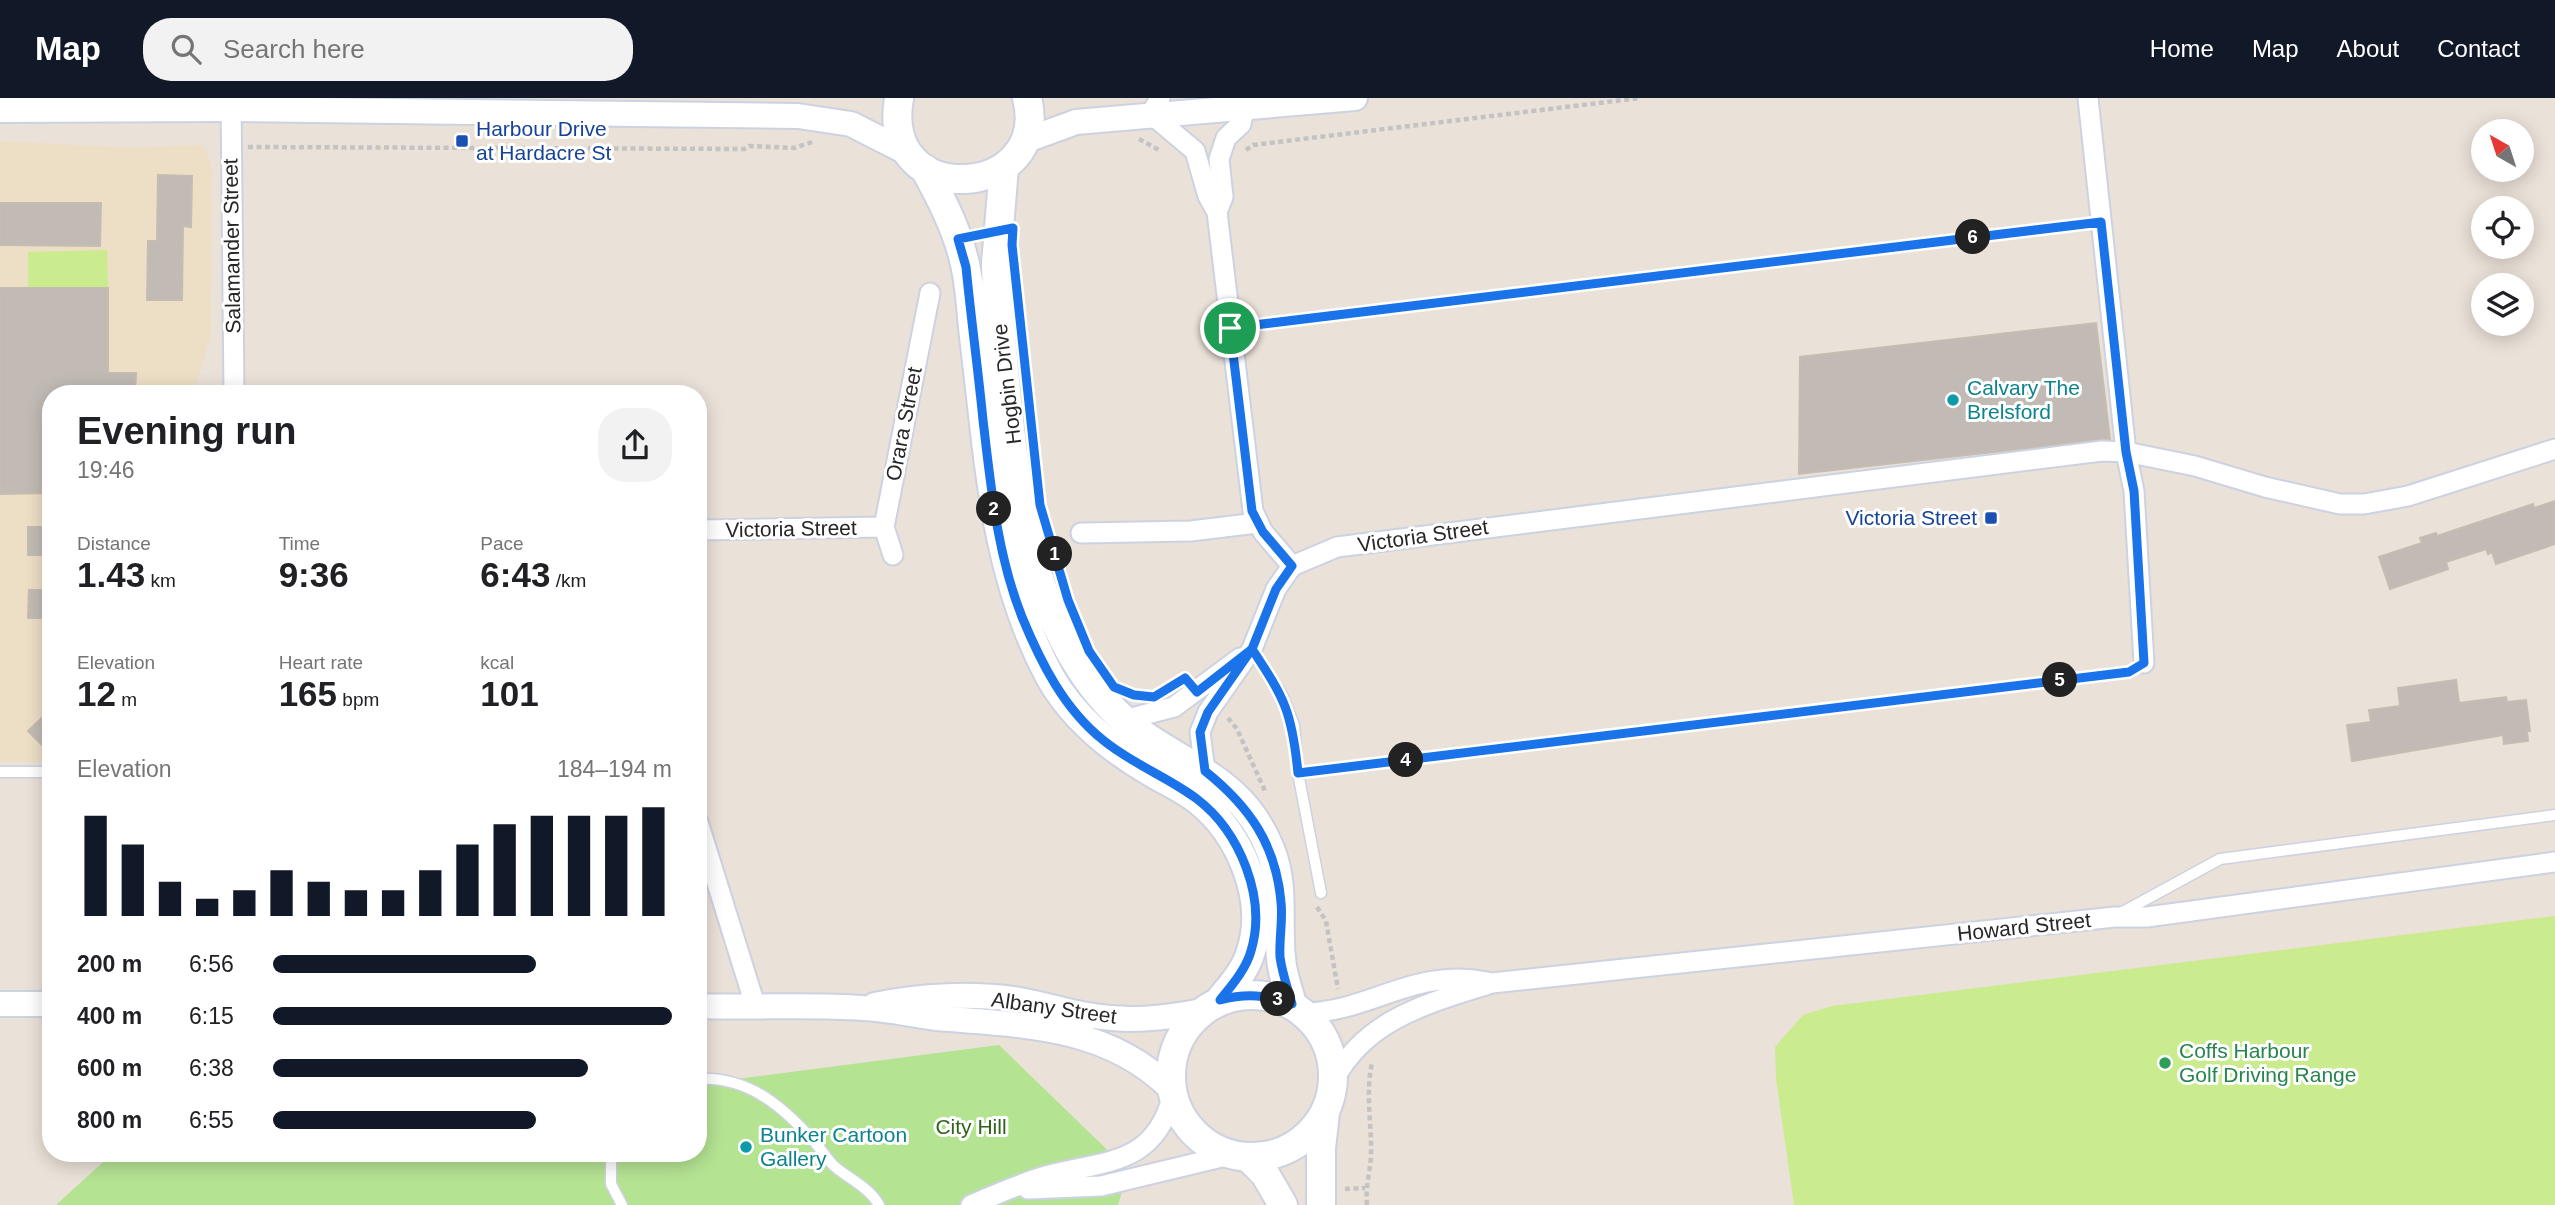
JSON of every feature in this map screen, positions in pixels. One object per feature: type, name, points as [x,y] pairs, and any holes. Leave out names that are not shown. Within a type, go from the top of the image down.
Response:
[{"type":"main road","name":"Hogbin Drive","points":[[899,98],[897,118],[900,136],[945,207],[966,267],[994,515],[1021,615],[1035,647],[1060,692],[1080,719],[1124,755],[1199,801],[1220,821],[1246,865],[1256,920],[1251,951],[1239,976],[1211,1005]]},
{"type":"main road","points":[[916,161],[944,178],[965,181],[986,177],[1004,167],[1024,141],[1029,122],[1027,98]]},
{"type":"main road","name":"Hogbin Drive","points":[[1004,167],[996,275],[1026,532],[1044,596],[1074,662],[1095,691],[1124,720],[1205,771],[1240,802],[1259,825],[1271,850],[1282,905],[1280,958],[1298,1009]]},
{"type":"main road","points":[[1283,1205],[1265,1174],[1239,1156],[1204,1143],[1185,1123],[1171,1093],[1170,1066],[1176,1045],[1187,1026],[1211,1005],[1244,994],[1269,996],[1298,1009],[1321,1032],[1331,1055],[1334,1080],[1325,1113],[1321,1148],[1321,1205]]},
{"type":"main road","points":[[1239,1156],[1272,1155],[1293,1146],[1311,1132],[1325,1113]]},
{"type":"street","points":[[1024,141],[1076,122],[1156,106],[1244,107],[1355,98]]},
{"type":"street","points":[[2088,98],[2126,452],[2134,491],[2144,663]]},
{"type":"street","points":[[0,110],[231,104],[798,116],[850,124],[916,161]]},
{"type":"street","name":"Salamander Street","points":[[231,104],[234,385]]},
{"type":"street","points":[[1156,106],[1195,151],[1208,196],[1217,212],[1252,511],[1257,523],[1292,566],[1276,589],[1252,649],[1212,705],[1200,732],[1205,771]]},
{"type":"street","points":[[1217,212],[1223,197],[1226,138],[1241,124],[1244,107]]},
{"type":"street","name":"Orara Street","points":[[893,555],[884,527],[930,293]]},
{"type":"street","name":"Victoria Street","points":[[1292,566],[1337,547],[2102,451],[2126,452],[2195,466],[2340,504],[2364,505],[2409,496],[2555,449]]},
{"type":"street","points":[[1081,533],[1191,531],[1257,523]]},
{"type":"street","name":"Victoria Street","points":[[707,530],[884,527]]},
{"type":"street","points":[[1124,720],[1174,707],[1252,649]]},
{"type":"street","points":[[707,851],[756,1008]]},
{"type":"street","name":"Howard Street","points":[[1334,1080],[1344,1061],[1367,1036],[1407,1012],[1492,983],[2115,917],[2147,917],[2555,862]]},
{"type":"street","name":"Howard Street","points":[[1298,1009],[1324,1013],[1349,1007],[1412,983],[1462,978],[1492,983]]},
{"type":"street","name":"Albany Street","points":[[864,1008],[911,997],[1019,1000],[1094,1016],[1153,1019],[1211,1005]]},
{"type":"street","points":[[0,1004],[42,1004]]},
{"type":"street","name":"Albany Street","points":[[707,1006],[864,1008],[911,1015],[1024,1024],[1076,1035],[1138,1059],[1171,1093]]},
{"type":"street","points":[[971,1205],[1042,1177],[1126,1157],[1144,1147],[1157,1135],[1167,1119],[1171,1093]]},
{"type":"street","points":[[1014,1189],[1101,1186],[1239,1156]]},
{"type":"lane","points":[[1230,328],[2101,222]]},
{"type":"lane","points":[[1252,649],[1282,695],[1290,715],[1321,893]]},
{"type":"lane","points":[[1298,773],[2129,672],[2144,663]]},
{"type":"lane","points":[[0,772],[42,772]]},
{"type":"lane","points":[[2115,917],[2220,859],[2555,815]]},
{"type":"lane","points":[[707,1080],[739,1083],[777,1105],[834,1166],[860,1184],[879,1205]]},
{"type":"lane","points":[[611,1162],[611,1184],[622,1205]]},
{"type":"path","points":[[1226,159],[1253,145],[1640,98]]},
{"type":"path","points":[[653,135],[654,149]]},
{"type":"path","points":[[1133,135],[1162,153]]},
{"type":"path","points":[[232,147],[794,148],[822,139]]},
{"type":"path","points":[[1226,159],[1244,142]]},
{"type":"path","points":[[1212,705],[1237,729],[1270,804]]},
{"type":"path","points":[[1314,903],[1326,921],[1338,991],[1349,1007]]},
{"type":"path","points":[[1367,1036],[1376,1047],[1369,1079],[1370,1156],[1365,1188],[1367,1205]]},
{"type":"shaded area","points":[[0,141],[130,148],[203,145],[212,167],[211,335],[196,385],[42,385],[42,762],[0,762]]},
{"type":"green space","points":[[107,250],[108,287],[28,288],[28,252]]},
{"type":"green space","name":"Coffs Harbour Golf Driving Range","points":[[2555,916],[2555,1205],[1794,1205],[1776,1079],[1775,1047],[1803,1015],[1832,1006]]},
{"type":"green space","name":"City Hill","points":[[999,1045],[1128,1170],[1118,1205],[56,1205],[103,1162],[707,1162],[707,1079],[730,1080]]},
{"type":"building","points":[[158,175],[192,176],[191,227],[183,226],[182,300],[147,300],[148,241],[157,241]]},
{"type":"building","points":[[0,203],[101,203],[100,246],[0,245]]},
{"type":"building","points":[[0,288],[108,288],[108,373],[136,373],[135,385],[42,385],[42,493],[0,494]]},
{"type":"building","name":"Calvary The Brelsford","points":[[2096,323],[2110,439],[1799,474],[1800,357]]},
{"type":"building","points":[[2555,501],[2555,544],[2496,564],[2492,552],[2488,554],[2486,549],[2446,562],[2448,569],[2390,589],[2379,557],[2422,543],[2420,538],[2436,533],[2437,536],[2533,504],[2534,508]]},
{"type":"building","points":[[28,527],[42,527],[42,555],[28,555]]},
{"type":"building","points":[[29,590],[42,590],[42,618],[28,618]]},
{"type":"building","points":[[2456,680],[2459,703],[2506,697],[2507,702],[2526,700],[2530,731],[2527,731],[2528,741],[2504,744],[2503,735],[2352,761],[2347,725],[2371,722],[2369,710],[2400,706],[2398,688]]},
{"type":"building","points":[[42,718],[42,745],[28,731]]},
{"type":"place","name":"Harbour Drive at Hardacre St","points":[[462,141]]},
{"type":"place","name":"Calvary The Brelsford","points":[[1953,400]]},
{"type":"place","name":"Victoria Street","points":[[1991,518]]},
{"type":"place","name":"Coffs Harbour Golf Driving Range","points":[[2165,1063]]},
{"type":"place","name":"Bunker Cartoon Gallery","points":[[746,1147]]},
{"type":"route","points":[[1230,328],[1252,511],[1263,532],[1292,566],[1276,589],[1252,649],[1197,692],[1185,678],[1154,697],[1134,695],[1114,687],[1089,651],[1068,600],[1040,505],[1012,245],[1013,228],[958,239],[966,267],[994,515],[1021,615],[1035,647],[1060,692],[1080,719],[1102,740],[1199,801],[1220,821],[1246,865],[1256,920],[1251,951],[1239,976],[1220,1000],[1244,994],[1269,996],[1292,1004],[1280,958],[1282,905],[1278,874],[1271,850],[1259,825],[1240,802],[1205,771],[1200,732],[1212,705],[1252,649],[1282,695],[1294,725],[1298,773],[1647,733],[2129,672],[2144,663],[2134,491],[2126,452],[2101,222],[1230,328]]}]
